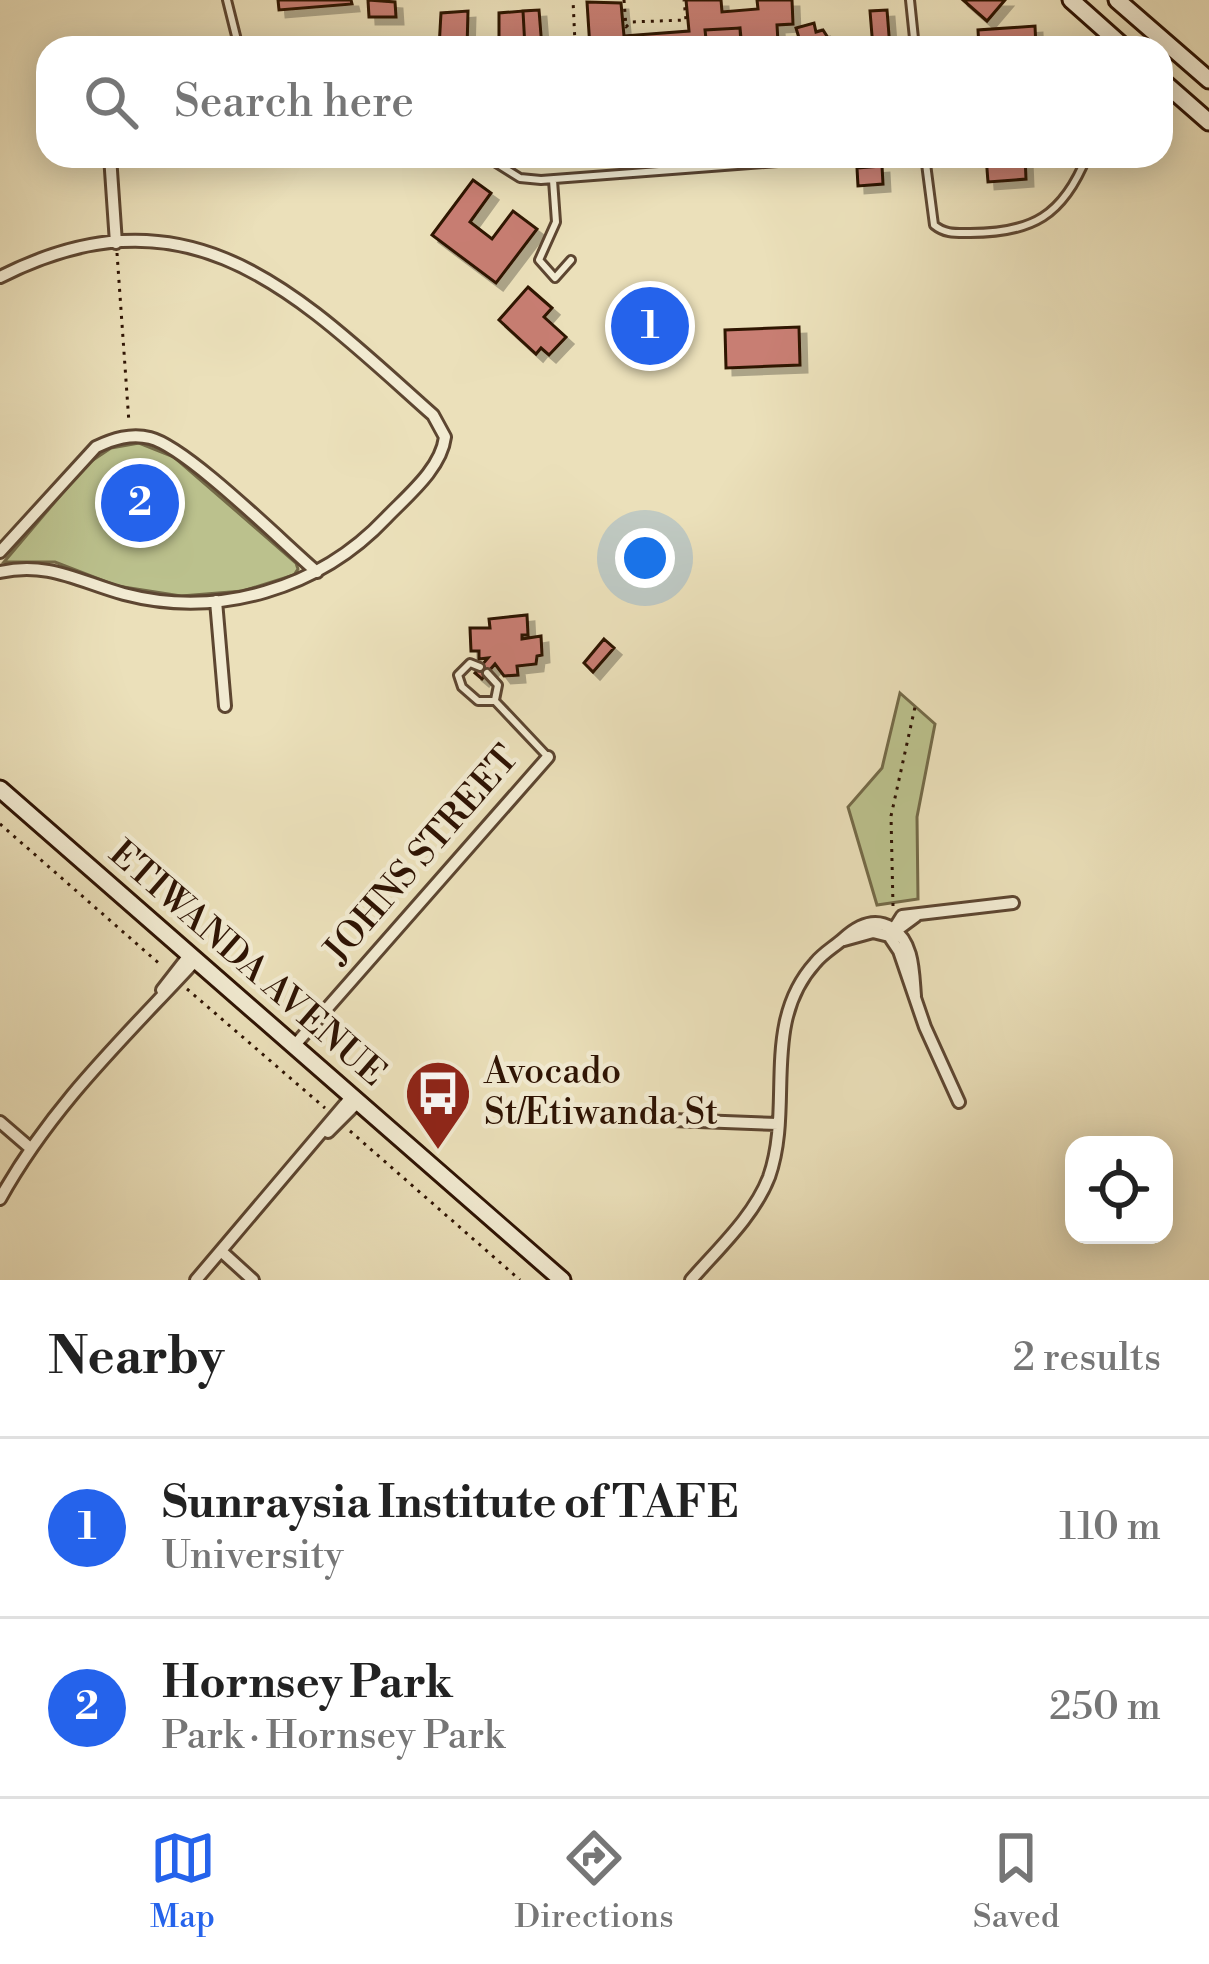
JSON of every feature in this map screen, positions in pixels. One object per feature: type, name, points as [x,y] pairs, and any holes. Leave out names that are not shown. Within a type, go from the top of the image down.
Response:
[{"type":"street","points":[[1071,0],[1111,36]]},
{"type":"street","points":[[1117,0],[1158,36]]},
{"type":"street","points":[[1131,36],[1141,21]]},
{"type":"street","points":[[1173,49],[1209,80]]},
{"type":"street","points":[[1173,90],[1209,122]]},
{"type":"street","points":[[111,168],[116,243]]},
{"type":"street","points":[[0,277],[60,252],[116,243],[183,246],[212,253],[269,278],[313,310],[440,423],[444,445],[434,464],[379,526],[317,572],[269,591],[216,601],[148,599],[44,568],[0,572]]},
{"type":"street","points":[[0,552],[83,458],[110,440],[130,436],[154,439],[185,457],[317,572]]},
{"type":"street","points":[[216,601],[225,706]]},
{"type":"street","name":"JOHNS STREET","points":[[294,1046],[548,757]]},
{"type":"street","name":"ETIWANDA AVENUE","points":[[0,789],[562,1280]]},
{"type":"street","points":[[691,1280],[761,1194],[774,1160],[782,1039],[790,1005],[815,963],[840,941],[893,932],[916,916],[1013,903]]},
{"type":"street","points":[[893,932],[959,1102]]},
{"type":"street","points":[[0,1198],[29,1147],[193,957]]},
{"type":"street","points":[[196,1280],[355,1099]]},
{"type":"street","points":[[672,1120],[778,1124]]},
{"type":"street","points":[[0,1122],[29,1147]]},
{"type":"street","points":[[220,1252],[253,1280]]},
{"type":"lane","points":[[227,0],[236,36]]},
{"type":"lane","points":[[910,0],[914,36]]},
{"type":"lane","points":[[504,168],[520,178],[553,179],[698,168]]},
{"type":"lane","points":[[927,168],[934,225],[942,232],[976,233],[1010,231],[1043,218],[1066,196],[1081,168]]},
{"type":"lane","points":[[553,179],[556,222],[538,260],[555,278],[571,260]]},
{"type":"lane","points":[[470,663],[483,670],[498,685],[495,700],[478,701],[460,683],[463,666],[470,663]]},
{"type":"lane","points":[[495,700],[548,757]]},
{"type":"path","points":[[573,0],[575,36]]},
{"type":"path","points":[[624,0],[626,27],[631,22],[686,20],[684,0]]},
{"type":"path","points":[[116,243],[130,436]]},
{"type":"path","points":[[893,906],[891,817],[915,707]]},
{"type":"path","points":[[0,824],[520,1280]]},
{"type":"green space","points":[[139,443],[174,457],[296,563],[294,575],[243,591],[181,596],[117,586],[55,562],[4,562],[87,464],[111,448]]},
{"type":"green space","points":[[900,693],[935,724],[917,817],[918,899],[877,905],[848,807],[882,768]]},
{"type":"building","points":[[278,0],[351,0],[352,4],[279,10]]},
{"type":"building","points":[[368,0],[395,2],[396,17],[369,17]]},
{"type":"building","points":[[686,0],[721,0],[722,12],[758,9],[757,0],[792,0],[793,24],[777,25],[778,36],[740,36],[740,28],[705,30],[706,36],[624,36],[689,31]]},
{"type":"building","points":[[963,0],[1005,0],[987,21]]},
{"type":"building","points":[[587,2],[621,3],[624,36],[589,36]]},
{"type":"building","points":[[539,10],[541,36],[524,36],[523,11]]},
{"type":"building","points":[[887,10],[889,36],[872,36],[870,11]]},
{"type":"building","points":[[468,11],[467,36],[440,36],[441,13]]},
{"type":"building","points":[[523,11],[524,36],[499,36],[499,13]]},
{"type":"building","points":[[814,23],[816,32],[823,30],[827,36],[798,36],[796,28]]},
{"type":"building","points":[[1035,26],[1035,36],[978,36],[978,30]]},
{"type":"building","points":[[740,28],[741,36],[706,36],[705,30]]},
{"type":"building","points":[[857,168],[882,168],[883,184],[858,186]]},
{"type":"building","points":[[987,168],[1026,168],[1026,179],[988,182]]},
{"type":"building","points":[[473,180],[491,193],[470,222],[492,239],[513,211],[537,229],[496,283],[432,235]]},
{"type":"building","points":[[528,287],[552,308],[544,317],[566,337],[549,355],[541,348],[536,354],[499,320]]},
{"type":"building","points":[[799,327],[800,365],[726,368],[725,330]]},
{"type":"building","points":[[527,615],[528,635],[522,639],[541,636],[542,655],[537,656],[536,664],[517,666],[518,675],[504,676],[495,664],[482,679],[475,673],[488,658],[479,659],[479,651],[471,651],[470,628],[490,628],[489,619]]},
{"type":"building","points":[[604,639],[614,648],[593,672],[584,663]]},
{"type":"place","name":"Sunraysia Institute of TAFE","points":[[650,326]]},
{"type":"place","name":"Hornsey Park","points":[[140,503]]},
{"type":"place","name":"Avocado St/Etiwanda St","points":[[438,1152]]}]
